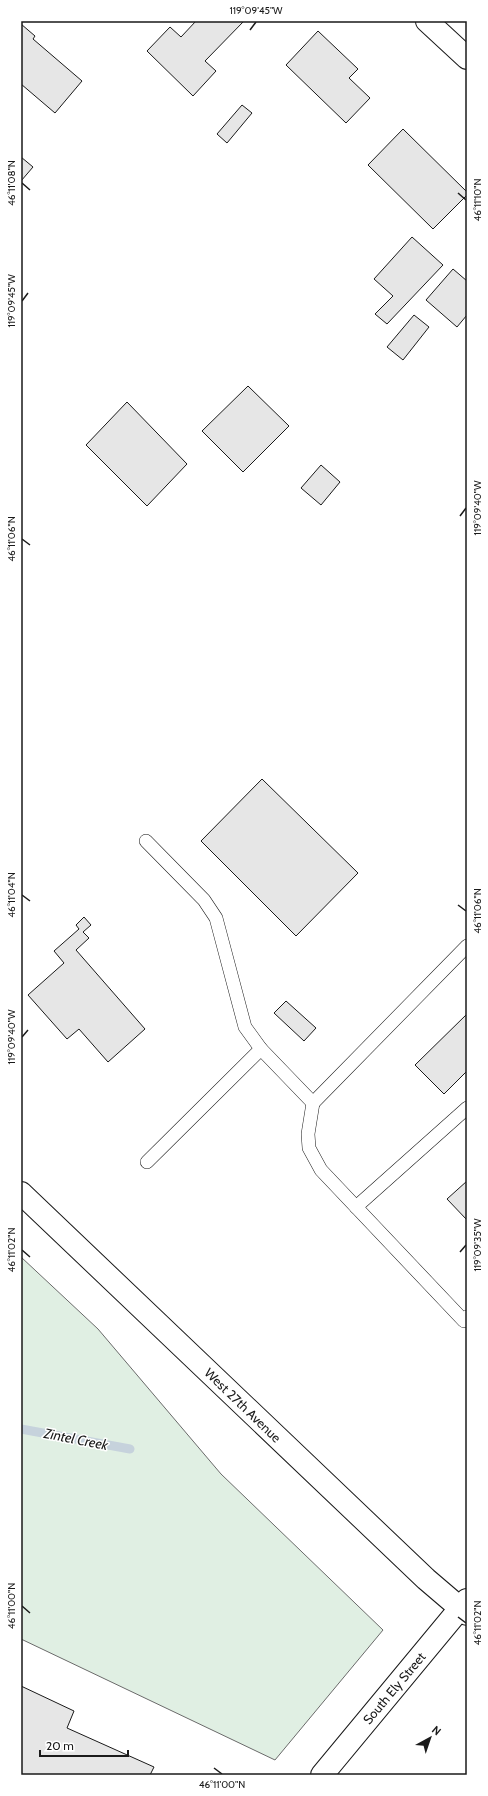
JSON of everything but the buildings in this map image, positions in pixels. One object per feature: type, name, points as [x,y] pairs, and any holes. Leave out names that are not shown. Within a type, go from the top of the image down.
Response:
[{"type":"main road","points":[[428,21],[467,58]]},
{"type":"main road","name":"West 27th Avenue","points":[[21,1193],[426,1580],[465,1608]]},
{"type":"main road","name":"South Ely Street","points":[[322,1775],[465,1608]]},
{"type":"lane","points":[[146,841],[204,900],[216,918],[244,1027],[260,1049],[313,1103]]},
{"type":"lane","points":[[467,946],[313,1103],[308,1134],[309,1148],[321,1170],[464,1321],[467,1318]]},
{"type":"lane","points":[[147,1162],[260,1049]]},
{"type":"lane","points":[[356,1207],[467,1108]]},
{"type":"green space","points":[[21,1257],[98,1329],[221,1474],[383,1630],[275,1760],[21,1639]]},
{"type":"waterway","name":"Zintel Creek","points":[[21,1429],[130,1449]]}]
